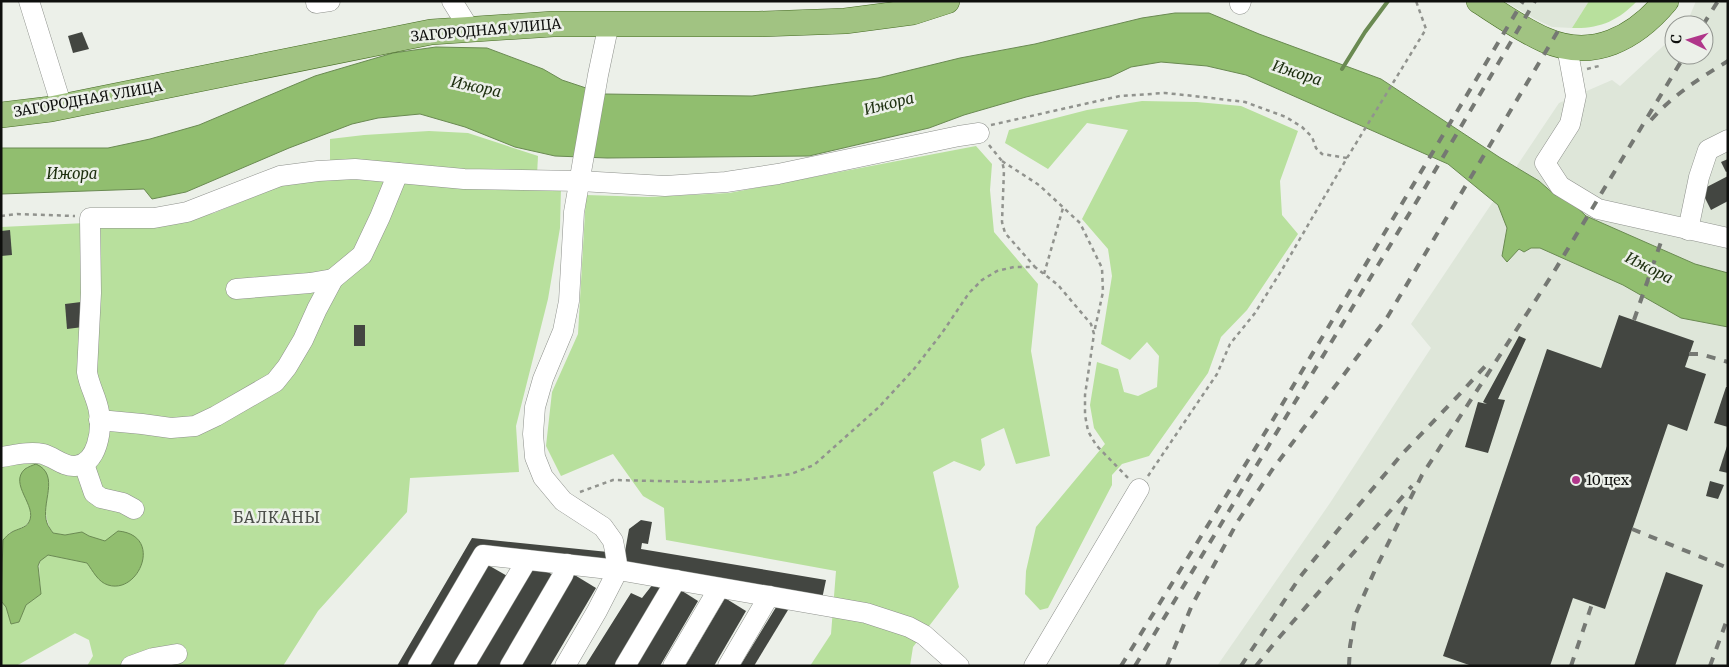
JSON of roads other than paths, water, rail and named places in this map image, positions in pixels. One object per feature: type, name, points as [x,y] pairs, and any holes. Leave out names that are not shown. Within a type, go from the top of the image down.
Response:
[{"type":"main road","name":"ЗАГОРОДНАЯ УЛИЦА","points":[[1,114],[62,106],[430,32],[553,24],[759,24],[845,21],[913,12],[947,1]]},
{"type":"main road","points":[[1479,1],[1528,31],[1556,44],[1582,49],[1600,47],[1634,31],[1651,18],[1666,1]]},
{"type":"street","points":[[29,1],[62,106]]},
{"type":"street","points":[[316,1],[316,3],[330,1]]},
{"type":"street","points":[[452,1],[470,30]]},
{"type":"street","points":[[565,666],[618,570],[613,540],[603,527],[563,501],[543,477],[535,457],[533,434],[535,407],[543,379],[563,331],[569,301],[574,212],[609,23]]},
{"type":"street","points":[[1556,44],[1576,96],[1570,124],[1545,163],[1560,186],[1598,209],[1728,238]]},
{"type":"street","points":[[1,457],[31,453],[43,454],[67,465],[75,466],[84,464],[91,459],[96,446],[100,414],[87,372],[91,302],[90,218],[154,218],[187,212],[280,176],[318,170],[355,169],[464,179],[582,172],[665,186],[726,182],[778,174],[979,133]]},
{"type":"street","points":[[1688,230],[1699,176],[1708,150],[1728,140]]},
{"type":"street","points":[[99,420],[171,428],[195,426],[275,382],[287,368],[304,340],[317,309],[334,279],[362,255],[398,173]]},
{"type":"street","points":[[236,289],[310,283],[334,279]]},
{"type":"street","points":[[84,464],[94,493],[101,498],[123,503],[134,509]]},
{"type":"street","points":[[1034,666],[1139,489]]},
{"type":"street","points":[[418,666],[483,555],[618,570],[866,613],[910,627],[924,635],[959,666]]},
{"type":"street","points":[[464,666],[528,560]]},
{"type":"street","points":[[510,666],[563,575],[567,564]]},
{"type":"street","points":[[625,666],[676,580]]},
{"type":"street","points":[[673,666],[719,588]]},
{"type":"street","points":[[728,666],[769,596]]},
{"type":"street","points":[[131,666],[153,658],[178,654]]},
{"type":"water","name":"Ижора","points":[[1175,13],[1209,13],[1259,34],[1381,79],[1499,157],[1539,181],[1555,195],[1568,199],[1586,216],[1695,264],[1728,273],[1728,327],[1681,318],[1623,285],[1540,248],[1531,248],[1524,252],[1519,249],[1507,262],[1502,256],[1507,228],[1498,205],[1448,164],[1246,75],[1207,66],[1161,62],[1131,67],[1110,77],[1026,97],[964,115],[929,128],[809,156],[607,158],[555,156],[515,147],[465,127],[420,114],[378,118],[352,124],[289,148],[186,192],[152,199],[144,189],[1,194],[1,148],[108,148],[150,139],[199,125],[315,76],[393,53],[436,47],[487,48],[543,69],[562,80],[604,94],[752,96],[878,78],[960,58],[1035,44],[1142,18]]},
{"type":"water","points":[[36,464],[43,469],[49,482],[46,515],[47,524],[53,533],[65,535],[82,532],[105,541],[118,531],[132,535],[140,543],[143,552],[142,563],[137,573],[129,581],[119,586],[104,584],[87,563],[48,555],[40,561],[38,566],[41,594],[26,605],[19,622],[11,624],[6,607],[1,601],[3,540],[29,522],[31,516],[30,509],[20,481],[25,469]]},
{"type":"waterway","points":[[1342,69],[1365,32],[1388,1]]},
{"type":"railway","points":[[1121,666],[1271,423],[1523,1]]},
{"type":"railway","points":[[1135,666],[1426,186],[1535,1]]},
{"type":"railway","points":[[1709,15],[1718,1]]},
{"type":"railway","points":[[1167,666],[1192,605],[1238,521],[1272,470],[1388,316],[1561,26]]},
{"type":"railway","points":[[1651,120],[1678,95],[1728,61]]},
{"type":"railway","points":[[1349,666],[1350,646],[1356,613],[1422,475],[1552,275],[1679,65]]},
{"type":"railway","points":[[1634,320],[1661,242]]},
{"type":"railway","points":[[1689,354],[1700,354],[1728,362]]},
{"type":"railway","points":[[1241,666],[1300,577],[1347,519],[1403,453],[1489,362]]},
{"type":"railway","points":[[1256,666],[1412,486]]},
{"type":"railway","points":[[1632,529],[1728,568]]},
{"type":"railway","points":[[1571,666],[1592,604]]},
{"type":"railway","points":[[1710,666],[1728,617]]},
{"type":"place","name":"10 цех","points":[[1576,480]]},
{"type":"district","name":"БАЛКАНЫ","points":[[277,518]]}]
